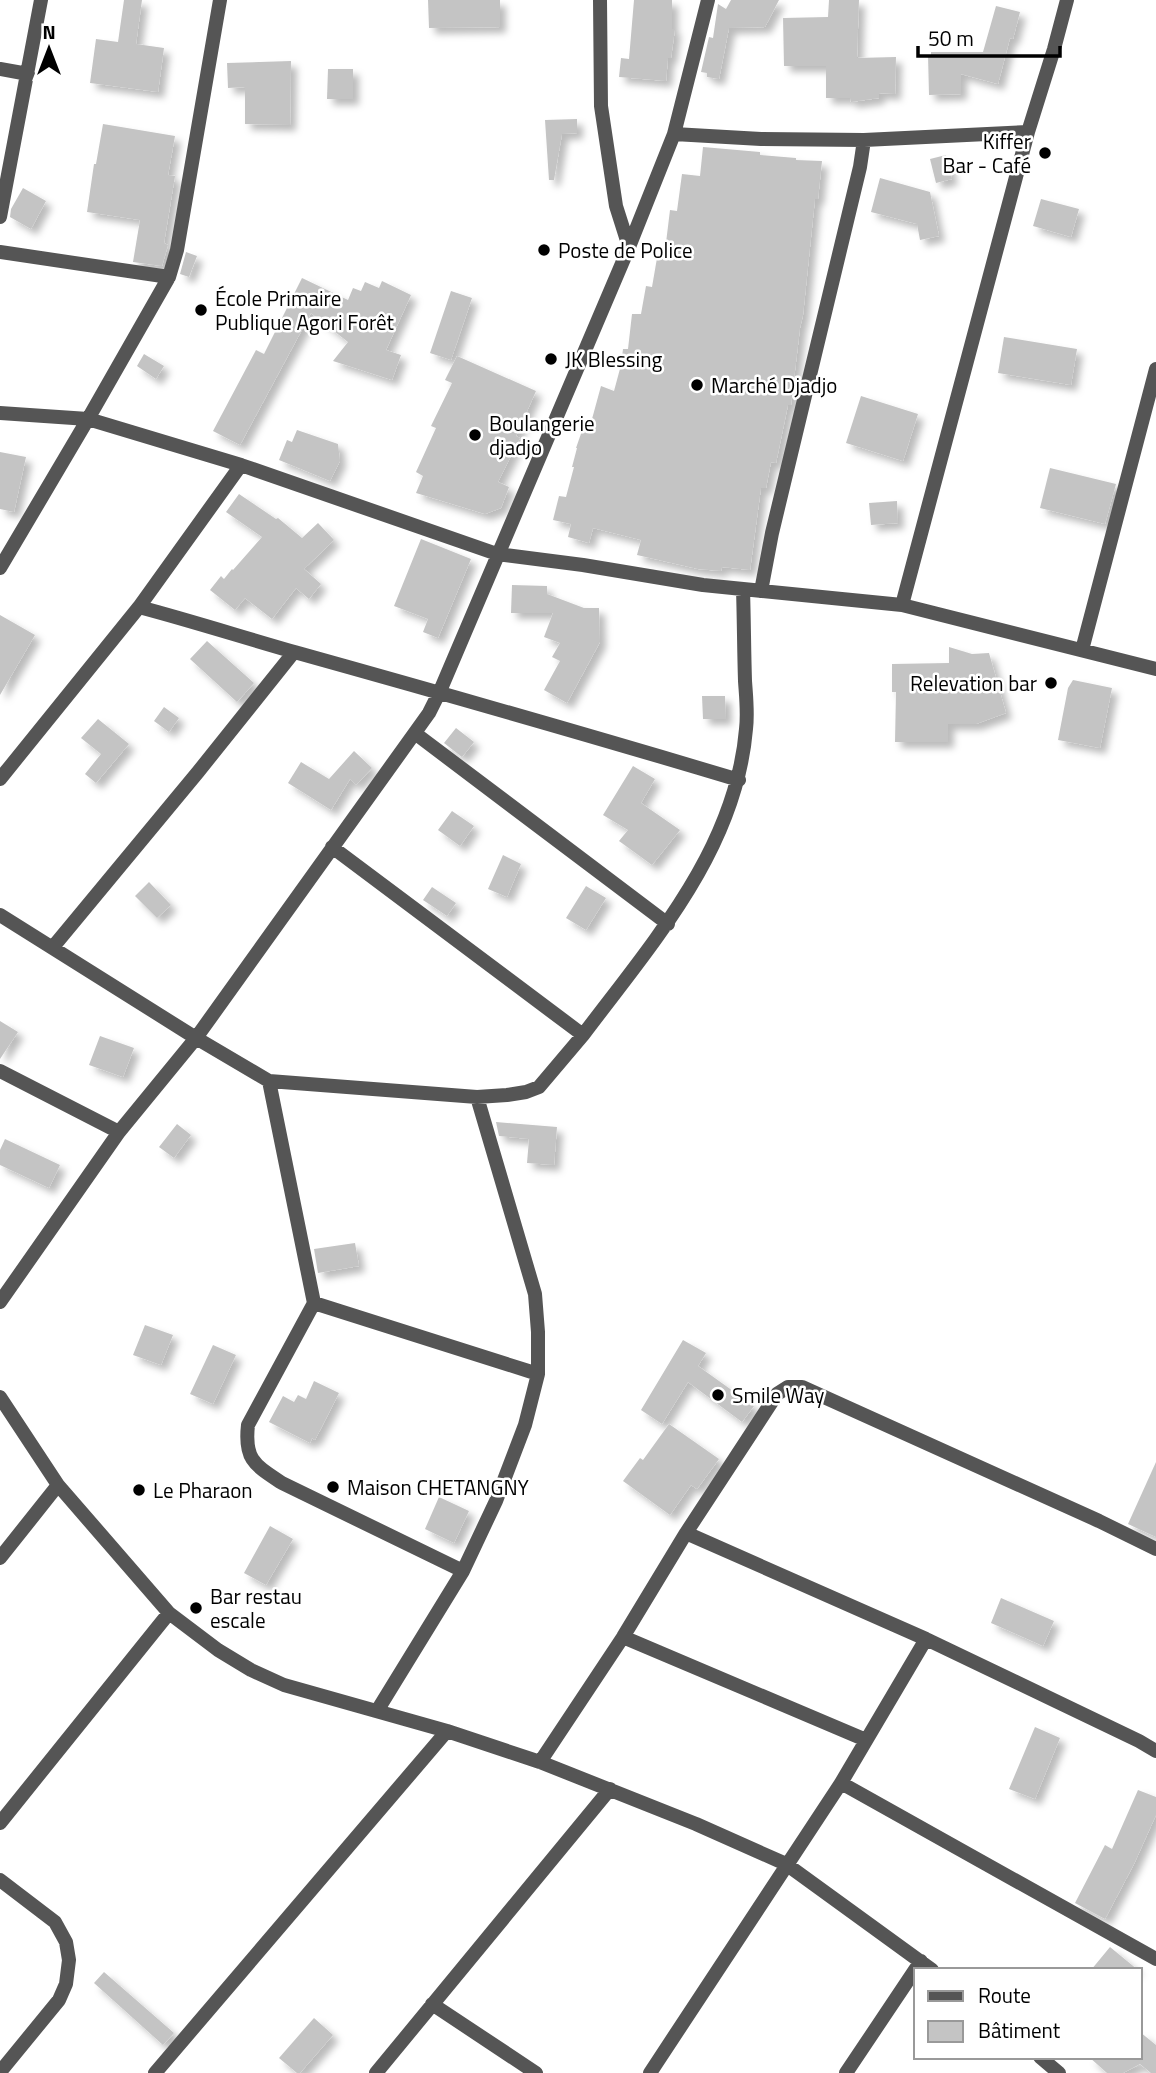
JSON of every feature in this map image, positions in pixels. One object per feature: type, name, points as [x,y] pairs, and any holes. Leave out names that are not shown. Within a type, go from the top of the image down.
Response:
[{"type":"street","points":[[0,217],[41,0]]},
{"type":"street","points":[[1,566],[169,277],[177,250],[220,0]]},
{"type":"street","points":[[600,0],[601,106],[616,206],[629,247]]},
{"type":"street","points":[[0,1302],[119,1132],[196,1038],[416,734],[440,691],[629,247],[674,134],[708,0]]},
{"type":"street","points":[[902,605],[1028,132],[1067,0]]},
{"type":"street","points":[[0,69],[28,74]]},
{"type":"street","points":[[674,134],[761,139],[864,140],[1028,132]]},
{"type":"street","points":[[761,592],[772,533],[855,190],[864,140]]},
{"type":"street","points":[[0,252],[169,277]]},
{"type":"street","points":[[1082,650],[1156,369]]},
{"type":"street","points":[[0,413],[88,419],[241,465],[497,554],[743,590],[902,605],[1156,670]]},
{"type":"street","points":[[0,779],[139,607],[241,465]]},
{"type":"street","points":[[0,915],[269,1081],[477,1097],[526,1092],[539,1087],[583,1035],[668,923],[692,887],[724,824],[739,780],[747,727],[743,590]]},
{"type":"street","points":[[139,607],[440,691],[739,780]]},
{"type":"street","points":[[52,947],[295,652]]},
{"type":"street","points":[[416,734],[668,923]]},
{"type":"street","points":[[332,847],[583,1035]]},
{"type":"street","points":[[0,1071],[119,1132]]},
{"type":"street","points":[[269,1081],[314,1303],[248,1425],[246,1443],[253,1460],[262,1470],[282,1483],[463,1571]]},
{"type":"street","points":[[377,1711],[463,1571],[496,1501],[525,1425],[538,1374],[535,1294],[477,1097]]},
{"type":"street","points":[[314,1303],[538,1374]]},
{"type":"street","points":[[540,1762],[777,1394],[788,1387],[802,1387],[1156,1549]]},
{"type":"street","points":[[0,1397],[58,1485],[169,1613],[218,1650],[251,1670],[284,1685],[447,1731],[540,1762],[786,1864],[927,1965]]},
{"type":"street","points":[[0,1558],[58,1485]]},
{"type":"street","points":[[686,1533],[926,1639],[1156,1751]]},
{"type":"street","points":[[0,1823],[169,1613]]},
{"type":"street","points":[[623,1637],[866,1740]]},
{"type":"street","points":[[650,2073],[841,1783],[926,1639]]},
{"type":"street","points":[[155,2073],[447,1731]]},
{"type":"street","points":[[841,1783],[1156,1959]]},
{"type":"street","points":[[376,2073],[610,1789]]},
{"type":"street","points":[[0,1880],[55,1922],[66,1942],[69,1960],[66,1984],[60,2000],[0,2072]]},
{"type":"street","points":[[846,2073],[914,1982]]},
{"type":"street","points":[[432,2004],[536,2073]]},
{"type":"street","points":[[1042,2059],[1059,2073]]},
{"type":"building","points":[[124,0],[142,0],[136,44],[164,48],[158,92],[90,83],[96,39],[118,42]]},
{"type":"building","points":[[428,0],[500,0],[500,27],[429,28]]},
{"type":"building","points":[[634,0],[672,0],[672,29],[675,29],[666,81],[619,77],[621,58],[629,59]]},
{"type":"building","points":[[731,0],[779,0],[765,27],[729,28],[719,79],[707,77],[707,73],[701,72],[709,37],[713,38],[718,4],[726,9]]},
{"type":"building","points":[[829,0],[859,0],[857,58],[896,57],[895,94],[879,93],[879,98],[851,102],[850,98],[826,98],[826,66],[784,66],[783,18],[828,17]]},
{"type":"building","points":[[996,6],[1020,12],[998,84],[961,74],[961,94],[929,95],[928,55],[931,55],[931,52],[983,52]]},
{"type":"building","points":[[291,61],[290,125],[245,124],[245,87],[228,88],[227,63]]},
{"type":"building","points":[[328,69],[353,69],[353,99],[327,99]]},
{"type":"building","points":[[577,119],[577,133],[562,134],[554,180],[549,180],[545,120]]},
{"type":"building","points":[[103,124],[175,136],[168,175],[175,176],[164,243],[168,245],[162,266],[133,262],[140,220],[87,212]]},
{"type":"building","name":"Marché Djadjo","points":[[703,147],[822,161],[818,199],[815,199],[791,405],[788,405],[776,463],[771,462],[766,488],[761,488],[750,570],[722,567],[721,571],[698,569],[637,555],[641,540],[593,528],[589,543],[568,537],[571,524],[553,520],[559,496],[566,497],[583,428],[589,430],[601,386],[614,391],[623,349],[628,349],[632,314],[641,314],[646,286],[652,287],[657,258],[664,259],[670,210],[677,211],[682,174],[700,176]]},
{"type":"building","points":[[946,155],[952,179],[936,183],[930,159]]},
{"type":"building","points":[[880,178],[930,192],[939,236],[920,240],[917,224],[871,212]]},
{"type":"building","points":[[23,188],[46,201],[31,229],[10,217],[11,209]]},
{"type":"building","points":[[1041,199],[1079,209],[1071,237],[1033,226]]},
{"type":"building","points":[[186,252],[197,256],[189,277],[180,274]]},
{"type":"building","points":[[302,278],[348,300],[353,288],[361,291],[365,282],[379,288],[382,281],[411,295],[386,350],[401,355],[392,380],[333,361],[348,342],[311,313],[240,445],[213,431],[256,350],[264,354]]},
{"type":"building","points":[[451,291],[472,298],[451,360],[430,353]]},
{"type":"building","points":[[1004,337],[1077,349],[1071,385],[998,373]]},
{"type":"building","points":[[144,354],[164,366],[156,379],[137,366]]},
{"type":"building","points":[[457,356],[536,391],[516,436],[520,438],[498,482],[509,487],[501,508],[485,514],[416,493],[423,476],[416,472],[436,428],[431,426],[452,383],[445,380]]},
{"type":"building","points":[[861,396],[918,414],[903,461],[846,443]]},
{"type":"building","points":[[297,430],[338,444],[340,461],[330,481],[279,460],[287,440],[292,442]]},
{"type":"building","points":[[0,452],[26,457],[14,512],[0,509]]},
{"type":"building","points":[[1050,468],[1116,484],[1105,524],[1040,508]]},
{"type":"building","points":[[239,494],[278,518],[302,538],[318,523],[334,540],[304,569],[321,584],[309,599],[296,588],[272,619],[245,598],[235,610],[210,590],[221,576],[224,579],[233,570],[262,537],[226,512]]},
{"type":"building","points":[[897,501],[898,523],[871,525],[869,503]]},
{"type":"building","points":[[421,539],[471,559],[438,638],[423,632],[428,619],[394,606]]},
{"type":"building","points":[[512,585],[547,586],[547,594],[584,608],[599,608],[600,642],[567,703],[544,690],[560,661],[552,657],[560,643],[544,637],[553,613],[511,613]]},
{"type":"building","points":[[0,615],[35,635],[0,695]]},
{"type":"building","points":[[207,641],[254,683],[237,702],[190,659]]},
{"type":"building","points":[[949,647],[972,654],[989,653],[1006,713],[976,724],[948,724],[948,742],[895,742],[896,692],[892,692],[892,664],[949,663]]},
{"type":"building","points":[[1073,680],[1112,688],[1100,748],[1058,740],[1068,688]]},
{"type":"building","points":[[702,696],[725,696],[726,719],[703,719]]},
{"type":"building","points":[[164,707],[179,718],[169,732],[154,721]]},
{"type":"building","points":[[98,719],[129,744],[96,783],[85,774],[101,754],[81,738]]},
{"type":"building","points":[[456,728],[474,742],[462,757],[444,743]]},
{"type":"building","points":[[354,751],[372,768],[356,785],[350,779],[331,810],[288,783],[301,762],[329,779]]},
{"type":"building","points":[[633,766],[655,779],[641,803],[680,830],[652,865],[619,841],[628,830],[603,815]]},
{"type":"building","points":[[452,811],[474,826],[460,846],[438,830]]},
{"type":"building","points":[[503,855],[521,864],[507,897],[488,889]]},
{"type":"building","points":[[149,882],[171,905],[157,918],[135,896]]},
{"type":"building","points":[[586,886],[606,898],[586,930],[566,918]]},
{"type":"building","points":[[432,887],[456,903],[447,916],[423,900]]},
{"type":"building","points":[[0,1021],[18,1032],[0,1059]]},
{"type":"building","points":[[100,1036],[134,1048],[123,1077],[89,1065]]},
{"type":"building","points":[[496,1122],[557,1127],[554,1165],[527,1163],[529,1139],[499,1136]]},
{"type":"building","points":[[177,1124],[191,1135],[174,1158],[159,1147]]},
{"type":"building","points":[[5,1139],[60,1165],[49,1188],[0,1165],[0,1150]]},
{"type":"building","points":[[355,1243],[359,1266],[318,1273],[314,1249]]},
{"type":"building","points":[[145,1325],[173,1335],[161,1365],[133,1355]]},
{"type":"building","points":[[683,1340],[706,1353],[698,1366],[754,1406],[742,1422],[688,1382],[662,1424],[641,1410]]},
{"type":"building","points":[[213,1345],[236,1355],[213,1404],[190,1394]]},
{"type":"building","points":[[314,1381],[339,1393],[315,1440],[312,1438],[310,1443],[269,1422],[283,1396],[294,1402],[298,1395],[306,1399]]},
{"type":"building","points":[[669,1424],[719,1459],[697,1489],[691,1485],[670,1515],[623,1481],[640,1458],[643,1460]]},
{"type":"building","points":[[1156,1462],[1156,1537],[1128,1524]]},
{"type":"building","points":[[439,1497],[469,1511],[454,1543],[425,1529]]},
{"type":"building","points":[[270,1526],[293,1539],[266,1585],[244,1573]]},
{"type":"building","points":[[1001,1598],[1054,1621],[1043,1646],[991,1623]]},
{"type":"building","points":[[1035,1727],[1060,1738],[1035,1799],[1009,1789]]},
{"type":"building","points":[[1138,1790],[1156,1797],[1156,1815],[1105,1919],[1075,1903],[1105,1845],[1112,1849]]},
{"type":"building","points":[[1110,1947],[1136,1968],[1093,1968]]},
{"type":"building","points":[[104,1972],[174,2033],[163,2045],[94,1983]]},
{"type":"building","points":[[314,2018],[333,2035],[300,2073],[297,2073],[279,2058]]},
{"type":"building","points":[[1142,2034],[1156,2045],[1156,2073],[1151,2073],[1140,2064],[1123,2073],[1107,2073],[1091,2059],[1142,2059]]},
{"type":"place","name":"Kiffer Bar - Café","points":[[1045,153]]},
{"type":"place","name":"Poste de Police","points":[[544,250]]},
{"type":"place","name":"École Primaire Publique Agori Forêt","points":[[201,310]]},
{"type":"place","name":"JK Blessing","points":[[551,359]]},
{"type":"place","name":"Marché Djadjo","points":[[697,385]]},
{"type":"place","name":"Boulangerie djadjo","points":[[475,435]]},
{"type":"place","name":"Relevation bar","points":[[1051,683]]},
{"type":"place","name":"Smile Way","points":[[718,1395]]},
{"type":"place","name":"Maison CHETANGNY","points":[[333,1487]]},
{"type":"place","name":"Le Pharaon","points":[[139,1490]]},
{"type":"place","name":"Bar restau escale","points":[[196,1608]]}]
